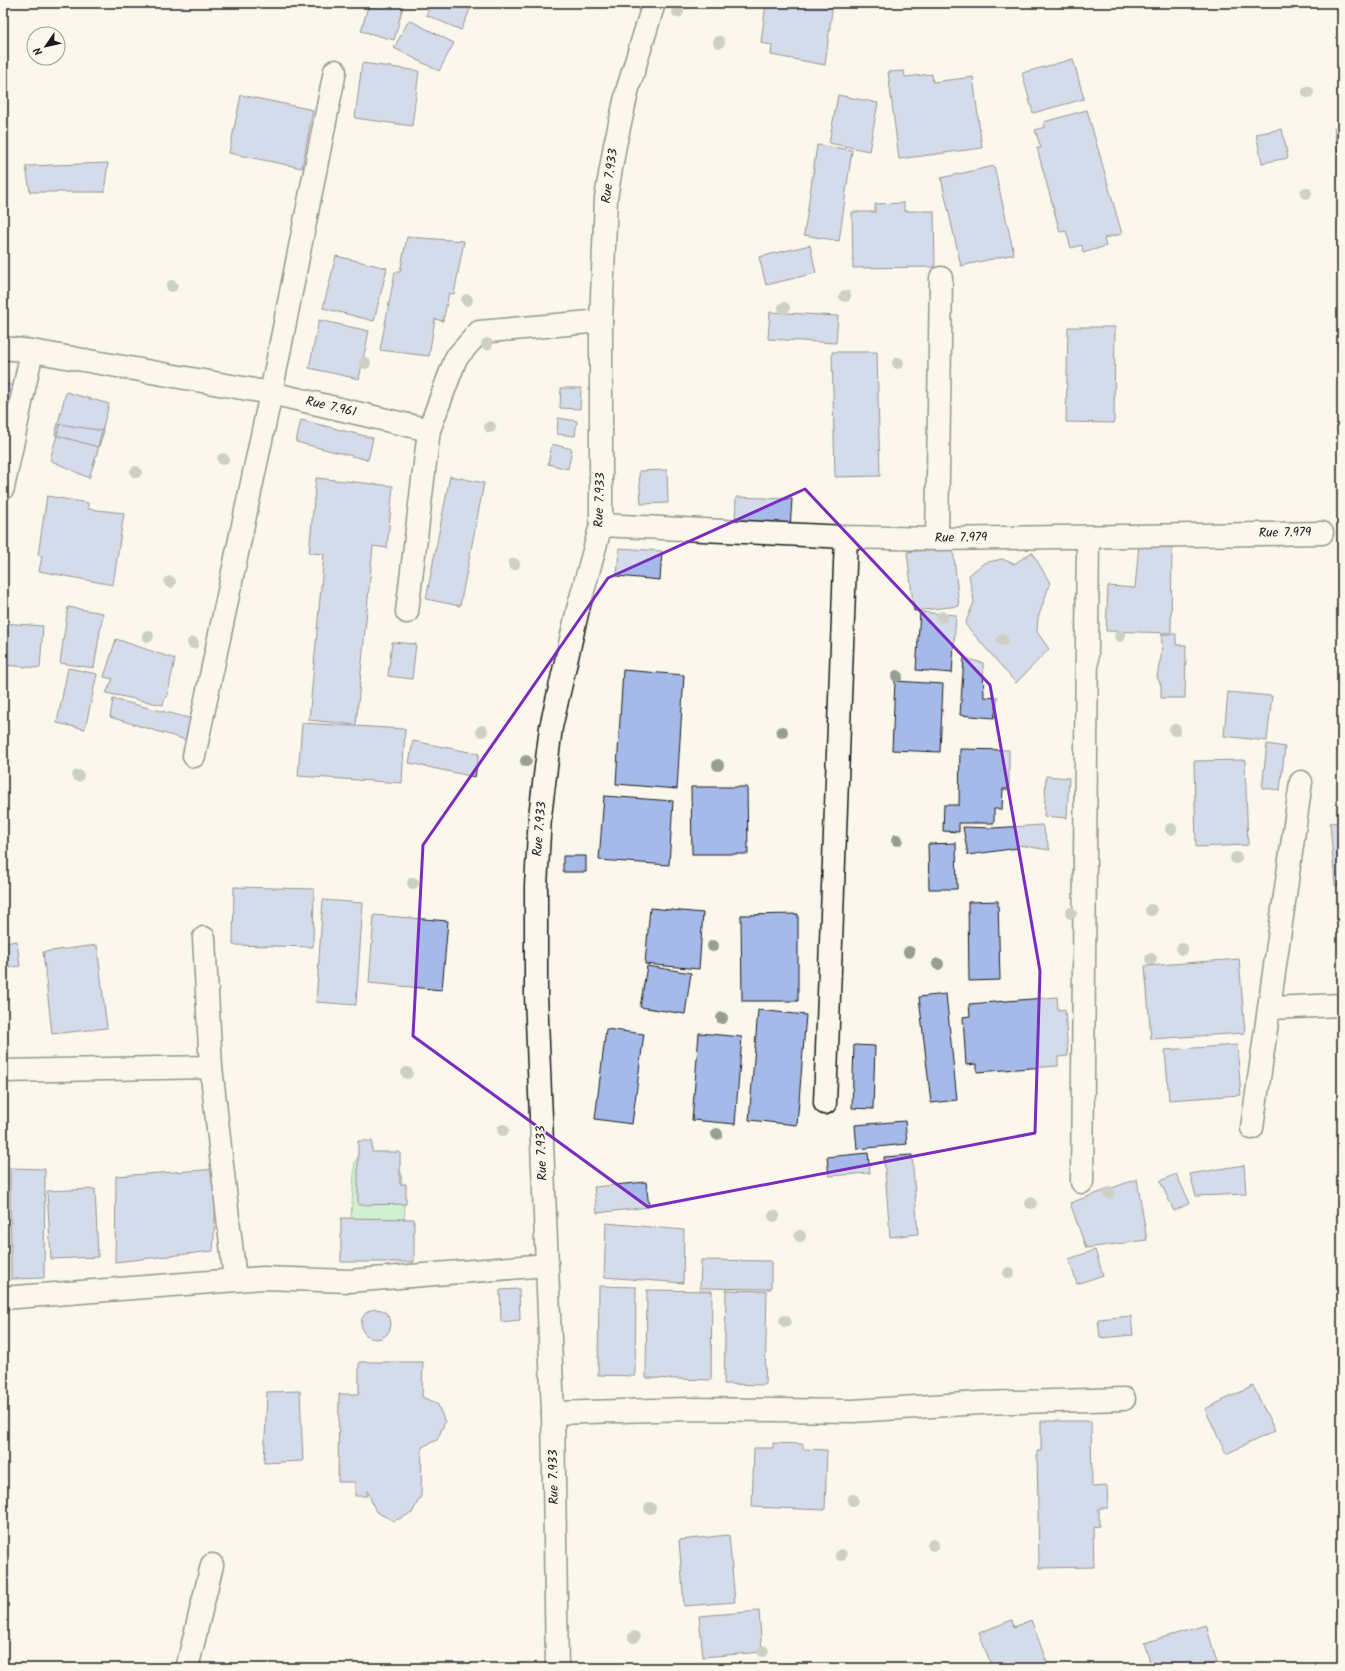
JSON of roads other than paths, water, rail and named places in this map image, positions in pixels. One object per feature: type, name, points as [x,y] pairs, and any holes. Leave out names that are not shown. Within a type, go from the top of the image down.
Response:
[{"type":"street","name":"Rue 7.933","points":[[557,1668],[553,1413],[536,995],[536,886],[540,816],[551,727],[578,609],[601,525],[601,321],[606,198],[615,145],[628,88],[654,3]]},
{"type":"street","points":[[194,756],[271,393],[335,71]]},
{"type":"street","points":[[937,539],[941,278]]},
{"type":"street","points":[[407,612],[428,430],[456,358],[479,332],[601,321]]},
{"type":"street","name":"Rue 7.961","points":[[3,348],[32,351],[271,393],[428,430]]},
{"type":"street","points":[[3,488],[32,351]]},
{"type":"street","name":"Rue 7.979","points":[[601,525],[846,538],[937,539],[1322,533]]},
{"type":"street","points":[[1082,1182],[1088,537]]},
{"type":"street","points":[[825,1103],[846,538]]},
{"type":"street","points":[[1252,1128],[1301,782]]},
{"type":"street","points":[[204,938],[211,1067],[235,1280]]},
{"type":"street","points":[[1269,1008],[1342,1005]]},
{"type":"street","points":[[3,1071],[211,1067]]},
{"type":"street","points":[[3,1298],[263,1278],[349,1282],[547,1265]]},
{"type":"street","points":[[553,1413],[688,1409],[853,1411],[980,1403],[1124,1399]]},
{"type":"street","points":[[188,1668],[212,1565]]}]
